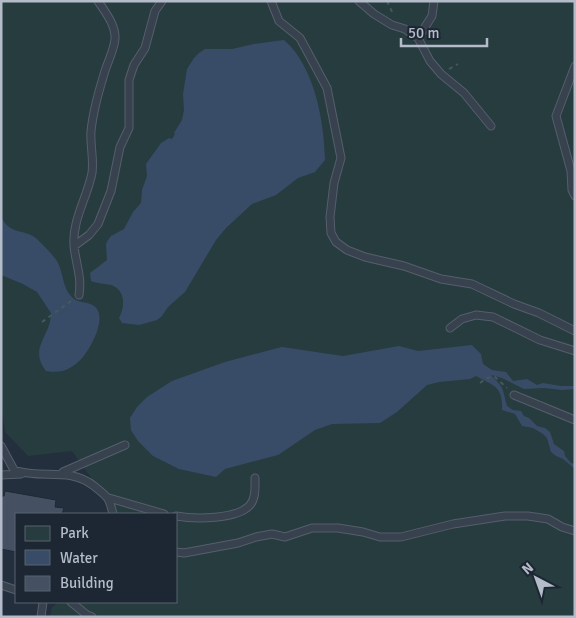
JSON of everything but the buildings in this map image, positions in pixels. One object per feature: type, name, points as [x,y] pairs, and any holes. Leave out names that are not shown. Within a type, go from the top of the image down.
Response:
[{"type":"lane","points":[[79,295],[81,282],[73,233],[92,171],[91,132],[115,38],[114,28],[98,1]]},
{"type":"lane","points":[[74,246],[89,235],[98,224],[112,191],[120,147],[129,128],[129,80],[134,66],[145,48],[155,11],[162,1]]},
{"type":"lane","points":[[271,1],[279,21],[300,38],[327,88],[341,158],[334,183],[330,216],[331,233],[336,242],[347,250],[365,257],[404,266],[441,279],[472,284],[575,331]]},
{"type":"lane","points":[[359,1],[374,14],[392,25],[405,29],[418,38],[430,61],[441,74],[464,93],[491,126]]},
{"type":"lane","points":[[418,38],[432,16],[434,1]]},
{"type":"lane","points":[[575,66],[556,116],[571,171],[572,190],[575,196]]},
{"type":"lane","points":[[450,328],[462,319],[476,315],[493,317],[540,340],[575,351]]},
{"type":"lane","points":[[514,395],[575,420]]},
{"type":"lane","points":[[59,474],[124,445]]},
{"type":"lane","points":[[1,446],[14,470],[26,474]]},
{"type":"lane","points":[[1,475],[71,474],[88,481],[109,498],[161,513]]},
{"type":"lane","points":[[178,516],[195,518],[223,516],[244,510],[251,504],[255,492],[255,478]]},
{"type":"lane","points":[[109,498],[113,513]]},
{"type":"lane","points":[[178,552],[184,553],[238,543],[272,534],[285,537],[312,528],[338,528],[380,537],[401,537],[453,524],[505,516],[528,516],[548,519],[562,527],[575,531]]},
{"type":"lane","points":[[1,585],[15,590]]},
{"type":"lane","points":[[41,617],[43,603]]},
{"type":"lane","points":[[72,603],[88,616]]},
{"type":"path","points":[[42,322],[79,295]]},
{"type":"path","points":[[480,383],[487,378],[495,377],[514,395]]},
{"type":"green space","points":[[1,1],[575,1],[575,617],[50,617],[52,607],[58,603],[178,603],[178,513],[116,513],[72,451],[28,456],[5,432],[1,402]]},
{"type":"water","points":[[284,40],[295,51],[303,65],[316,96],[323,129],[325,160],[315,172],[298,178],[276,195],[252,204],[226,228],[216,240],[185,292],[168,307],[162,316],[157,320],[139,325],[122,323],[119,318],[123,304],[122,295],[116,287],[91,281],[90,273],[107,260],[106,244],[108,240],[111,236],[124,229],[133,212],[141,203],[142,190],[147,176],[146,164],[161,143],[169,138],[172,139],[182,120],[184,110],[183,94],[187,69],[194,58],[205,49],[232,49]]},
{"type":"water","points":[[1,217],[9,227],[33,236],[38,240],[57,261],[66,288],[72,298],[90,304],[96,308],[99,314],[98,329],[91,345],[79,361],[66,370],[57,372],[46,371],[41,363],[40,348],[48,329],[51,313],[37,292],[1,275]]},
{"type":"water","points":[[472,345],[481,354],[483,364],[492,370],[506,372],[513,381],[527,379],[537,385],[543,383],[575,386],[575,389],[562,390],[544,388],[524,389],[502,378],[491,375],[499,383],[507,406],[513,410],[521,411],[524,416],[537,426],[545,428],[550,432],[554,444],[564,451],[565,456],[571,463],[575,464],[575,469],[551,452],[547,438],[543,434],[533,428],[522,426],[515,414],[502,410],[499,391],[476,376],[470,379],[427,385],[397,412],[380,423],[332,424],[315,430],[278,455],[225,469],[216,477],[179,469],[153,456],[138,441],[131,430],[130,418],[137,407],[147,397],[172,381],[225,362],[282,347],[343,356],[399,346],[418,351]]}]
